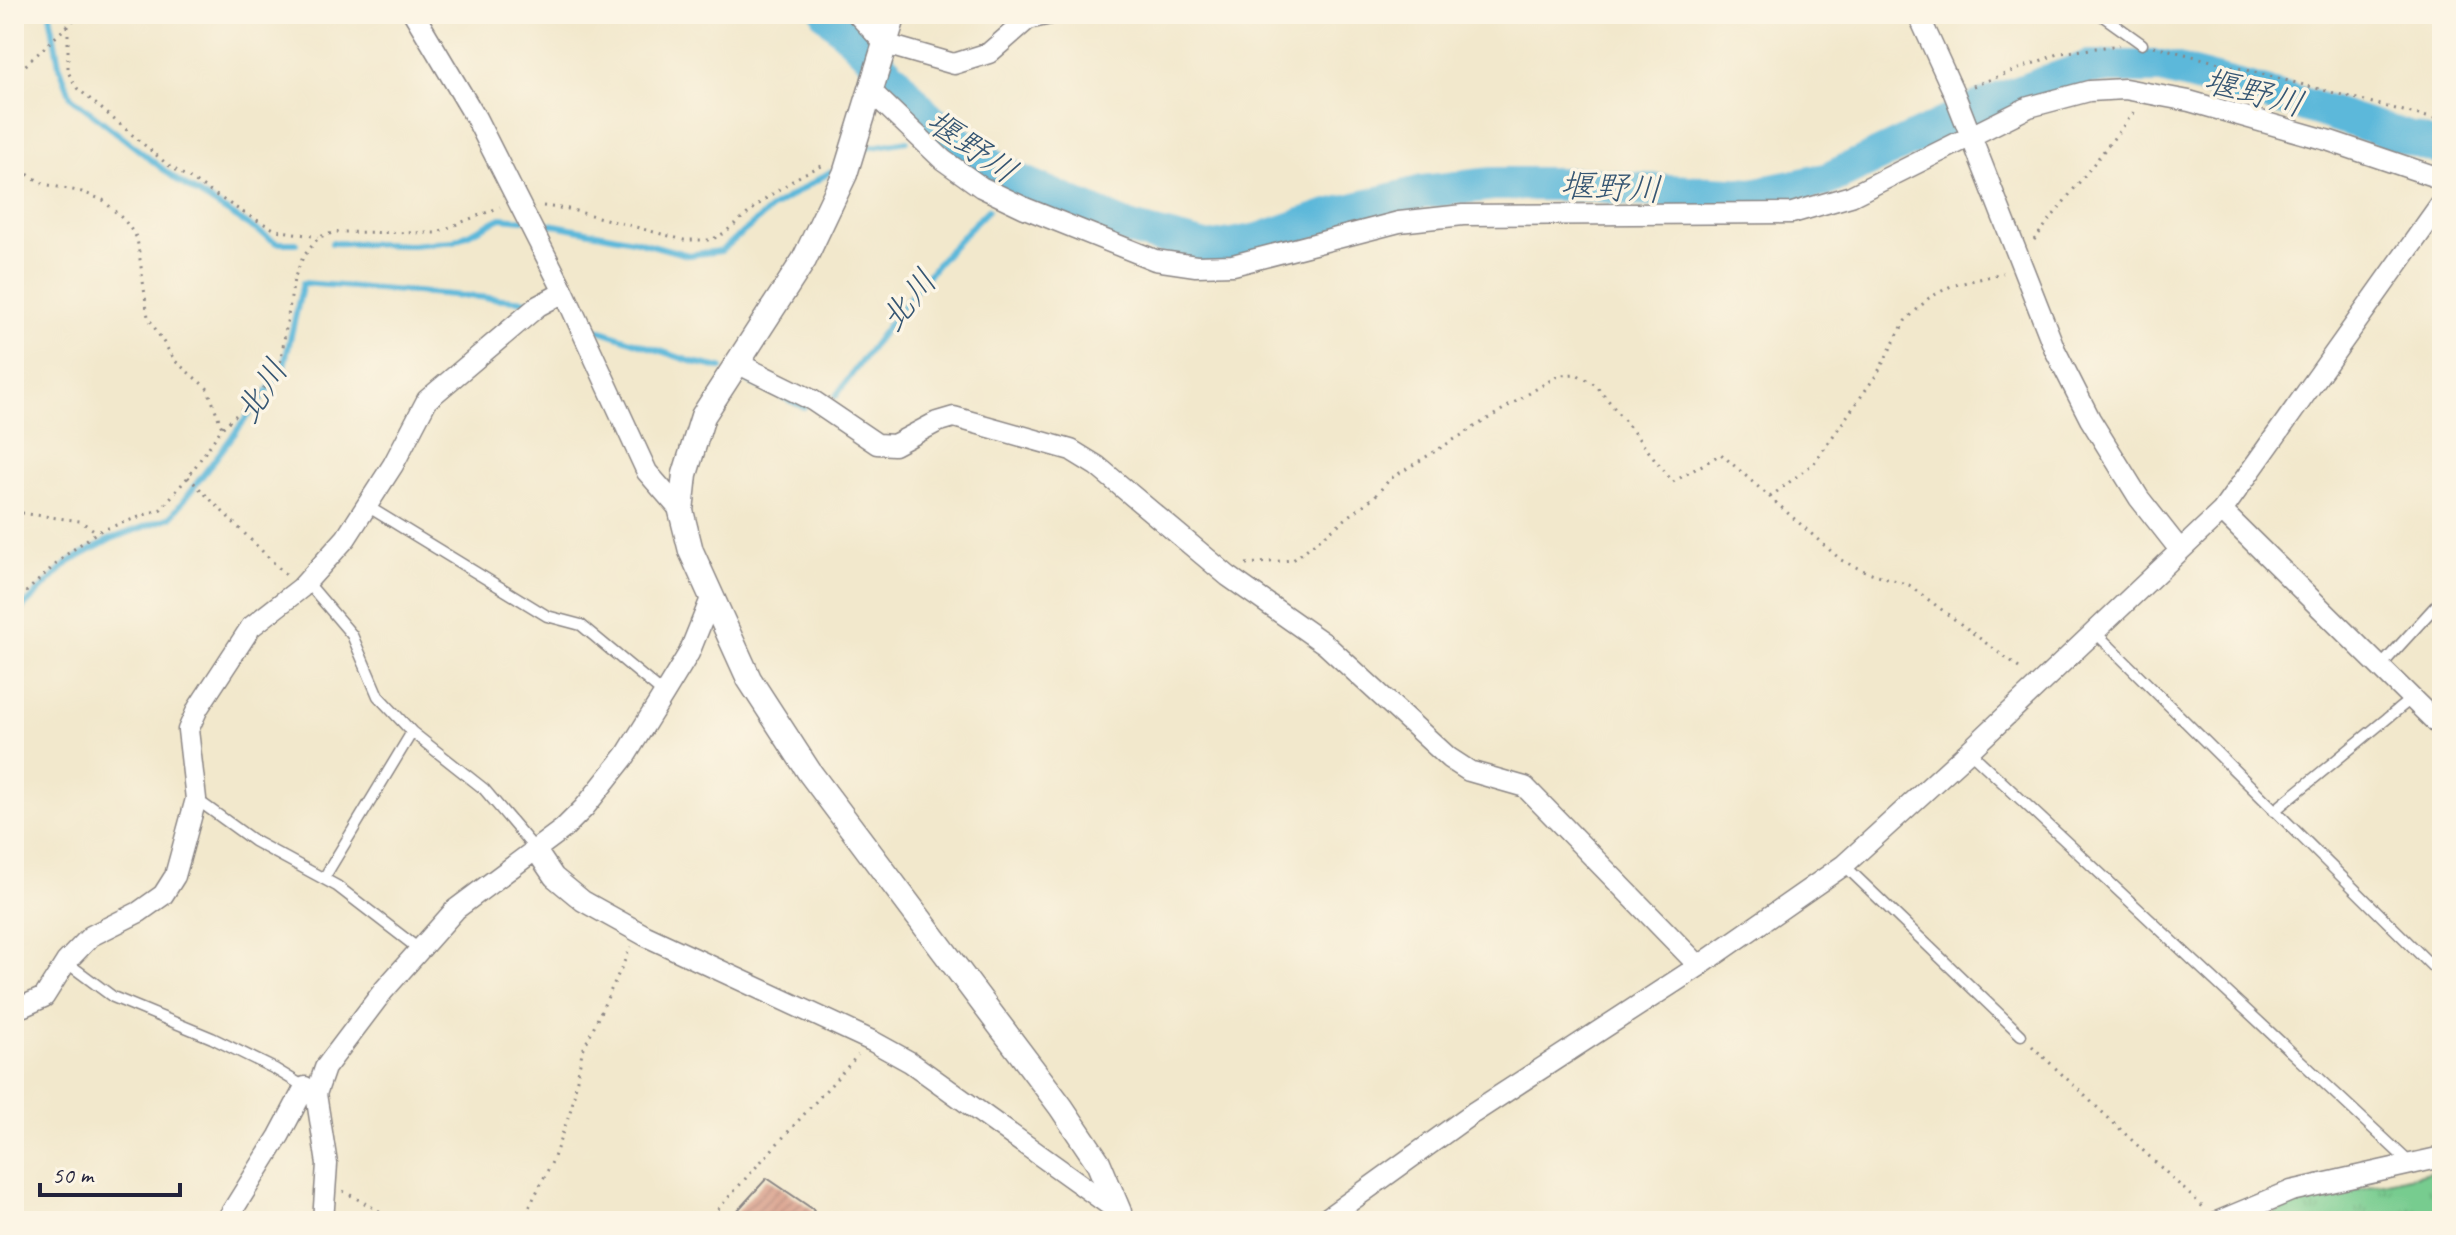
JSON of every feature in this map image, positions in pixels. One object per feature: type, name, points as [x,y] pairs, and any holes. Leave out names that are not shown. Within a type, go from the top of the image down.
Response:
[{"type":"street","points":[[414,14],[476,118],[534,232],[647,472],[681,511]]},
{"type":"street","points":[[857,14],[884,48],[954,64],[989,53],[1028,19],[1050,14]]},
{"type":"street","points":[[894,14],[845,174],[804,260],[703,416],[685,474],[681,511],[691,551],[749,679],[777,725],[1061,1107],[1098,1162],[1119,1216]]},
{"type":"street","points":[[1918,14],[1954,93],[2055,350],[2090,419],[2139,498],[2180,550]]},
{"type":"street","points":[[872,88],[943,160],[981,187],[1155,260],[1196,266],[1233,265],[1399,222],[1463,215],[1792,213],[1851,196],[2029,107],[2089,91],[2125,89],[2189,101],[2330,141],[2442,179]]},
{"type":"street","points":[[1323,1221],[1473,1113],[1699,966],[1844,865],[2222,511],[2442,202]]},
{"type":"street","points":[[14,1003],[24,1006],[44,997],[66,962],[91,936],[139,912],[163,895],[175,876],[196,799],[188,730],[198,708],[251,627],[304,585],[346,538],[393,465],[427,400],[538,306],[564,292]]},
{"type":"street","points":[[737,363],[812,400],[877,444],[894,445],[937,422],[954,417],[1071,450],[1097,466],[1223,572],[1325,644],[1449,758],[1469,771],[1525,787],[1699,966]]},
{"type":"street","points":[[2222,511],[2442,728]]},
{"type":"street","points":[[226,1221],[325,1068],[384,990],[456,909],[563,829],[626,755],[689,653],[712,596]]},
{"type":"street","points":[[535,849],[554,877],[583,901],[638,931],[872,1041],[910,1062],[1119,1216]]},
{"type":"street","points":[[310,1090],[327,1164],[323,1221]]},
{"type":"street","points":[[2213,1216],[2291,1191],[2442,1157]]},
{"type":"lane","points":[[2100,14],[2142,44]]},
{"type":"lane","points":[[367,506],[547,616],[581,625],[664,694]]},
{"type":"lane","points":[[304,585],[352,635],[378,696],[412,732],[484,789],[535,849]]},
{"type":"lane","points":[[2380,667],[2442,599]]},
{"type":"lane","points":[[2095,632],[2442,976]]},
{"type":"lane","points":[[2274,811],[2412,698]]},
{"type":"lane","points":[[324,878],[412,732]]},
{"type":"lane","points":[[1969,751],[2411,1164]]},
{"type":"lane","points":[[196,799],[254,841],[337,886],[420,950]]},
{"type":"lane","points":[[1844,865],[2021,1035]]},
{"type":"lane","points":[[66,962],[113,997],[212,1038],[310,1090]]},
{"type":"path","points":[[14,76],[80,14]]},
{"type":"path","points":[[68,26],[68,72],[77,88],[168,165],[276,230],[319,237],[336,232],[435,233],[495,208],[520,205],[568,209],[684,240],[711,240],[803,174],[851,154]]},
{"type":"path","points":[[1954,93],[2061,53],[2142,44],[2442,121]]},
{"type":"path","points":[[1770,497],[1814,463],[1877,374],[1905,321],[1929,298],[1951,286],[2021,264],[2097,157],[2150,94]]},
{"type":"path","points":[[14,166],[44,184],[103,200],[125,221],[137,238],[148,317],[175,361],[208,389],[222,428]]},
{"type":"path","points":[[14,603],[66,555],[97,532],[161,509],[222,428],[261,392],[280,365],[294,279],[303,257],[319,237]]},
{"type":"path","points":[[1223,572],[1244,564],[1274,564],[1293,560],[1375,496],[1390,479],[1559,375],[1576,374],[1596,385],[1673,482],[1721,454],[1841,560],[1909,585],[2040,684]]},
{"type":"path","points":[[188,477],[279,570],[304,585]]},
{"type":"path","points":[[14,512],[80,521],[97,532]]},
{"type":"path","points":[[522,1221],[553,1160],[572,1106],[582,1052],[638,931]]},
{"type":"path","points":[[2021,1035],[2213,1216]]},
{"type":"path","points":[[707,1221],[872,1041]]},
{"type":"path","points":[[326,1182],[397,1221]]},
{"type":"green space","points":[[2442,1169],[2442,1221],[2257,1221],[2296,1204]]},
{"type":"building","points":[[767,1178],[814,1210],[806,1221],[728,1221]]},
{"type":"waterway","points":[[50,14],[59,65],[71,97],[178,181],[277,243],[296,243]]},
{"type":"waterway","name":"堰野川","points":[[828,14],[895,80],[925,115],[965,147],[1017,180],[1131,229],[1209,249],[1259,240],[1325,217],[1423,192],[1492,184],[1592,184],[1626,189],[1753,195],[1826,180],[1982,106],[2089,67],[2162,67],[2292,101],[2442,149]]},
{"type":"waterway","points":[[867,148],[907,141]]},
{"type":"waterway","points":[[949,146],[965,147]]},
{"type":"waterway","points":[[534,221],[633,240],[688,255],[721,251],[773,207],[830,172]]},
{"type":"waterway","name":"北川","points":[[836,396],[927,276],[988,210]]},
{"type":"waterway","points":[[332,243],[412,245],[454,241],[501,218],[523,220]]},
{"type":"waterway","name":"北川","points":[[14,616],[69,562],[111,539],[171,517],[283,370],[303,283],[528,301]]},
{"type":"waterway","name":"北川","points":[[593,328],[693,362],[721,368]]},
{"type":"waterway","name":"北川","points":[[746,380],[804,407]]}]
